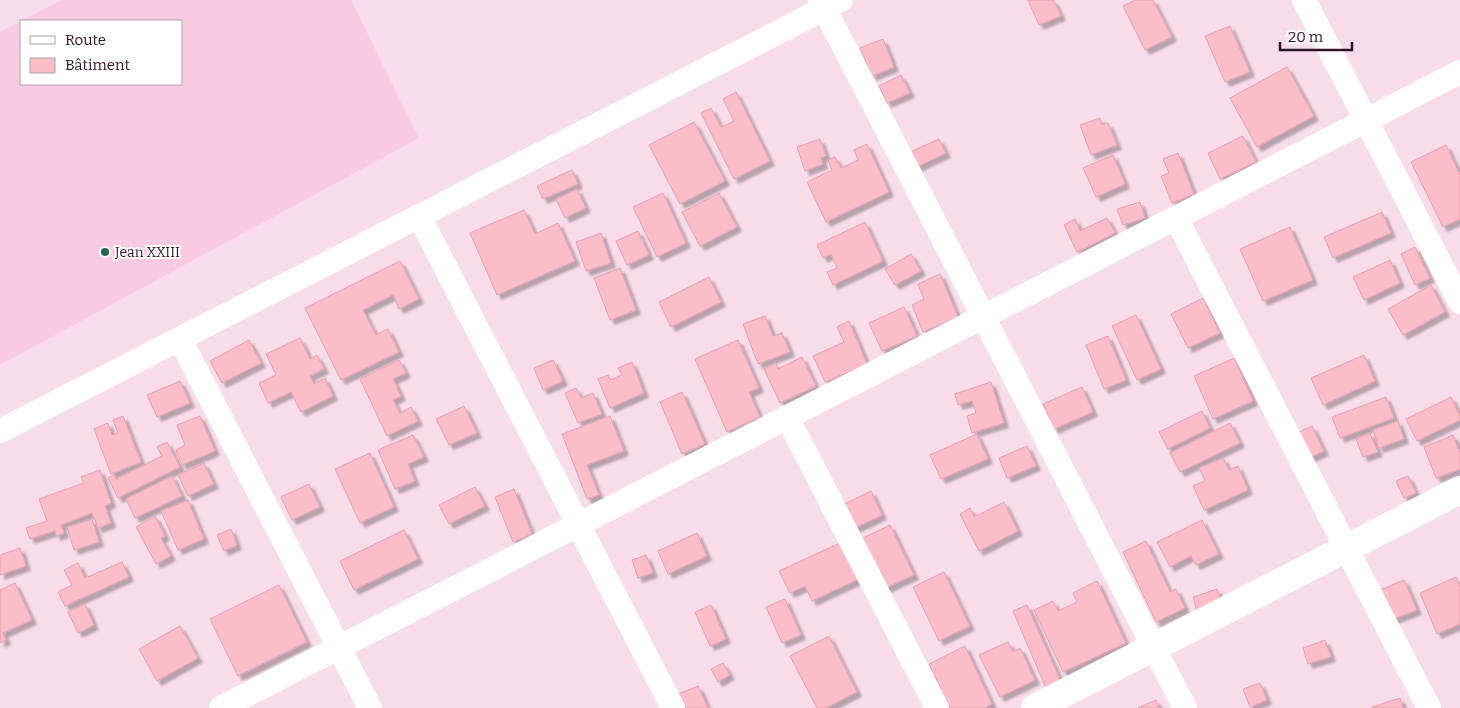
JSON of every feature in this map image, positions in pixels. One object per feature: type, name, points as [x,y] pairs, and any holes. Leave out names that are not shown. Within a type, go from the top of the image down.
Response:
[{"type":"street","points":[[1304,0],[1460,302]]},
{"type":"street","points":[[0,431],[829,3],[984,317],[1185,708]]},
{"type":"street","points":[[221,708],[1460,72]]},
{"type":"street","points":[[419,216],[673,708]]},
{"type":"street","points":[[1176,218],[1428,708]]},
{"type":"street","points":[[180,339],[370,708]]},
{"type":"street","points":[[788,417],[937,708]]},
{"type":"street","points":[[1035,708],[1460,490]]},
{"type":"shaded area","name":"Jean XXIII","points":[[62,0],[351,0],[419,138],[0,365],[0,32],[20,22],[20,85],[182,85],[182,20],[23,20]]},
{"type":"building","points":[[1028,0],[1053,0],[1061,16],[1039,25]]},
{"type":"building","points":[[1135,0],[1153,0],[1172,37],[1145,50],[1123,6]]},
{"type":"building","points":[[1230,26],[1250,72],[1225,82],[1205,36]]},
{"type":"building","points":[[883,39],[894,67],[872,76],[860,48]]},
{"type":"building","points":[[1287,67],[1314,116],[1257,147],[1230,98]]},
{"type":"building","points":[[901,75],[910,93],[887,103],[879,86]]},
{"type":"building","points":[[736,92],[770,161],[734,179],[701,113],[711,108],[721,127],[734,121],[723,99]]},
{"type":"building","points":[[1100,118],[1102,125],[1108,123],[1117,145],[1091,155],[1080,125]]},
{"type":"building","points":[[694,122],[725,181],[680,204],[649,145]]},
{"type":"building","points":[[1243,136],[1256,162],[1220,179],[1208,153]]},
{"type":"building","points":[[820,139],[826,156],[821,158],[823,164],[805,171],[797,147]]},
{"type":"building","points":[[939,139],[946,153],[917,167],[910,152]]},
{"type":"building","points":[[867,144],[889,192],[826,222],[807,182],[832,170],[828,160],[835,157],[841,168],[858,160],[854,150]]},
{"type":"building","points":[[1446,145],[1460,175],[1460,219],[1443,227],[1411,162]]},
{"type":"building","points":[[1178,153],[1194,194],[1172,203],[1161,176],[1169,173],[1163,159]]},
{"type":"building","points":[[1113,155],[1125,184],[1096,197],[1083,168]]},
{"type":"building","points":[[572,170],[578,184],[543,199],[537,186]]},
{"type":"building","points":[[577,189],[586,208],[565,218],[556,199]]},
{"type":"building","points":[[663,193],[686,243],[657,257],[633,207]]},
{"type":"building","points":[[719,193],[737,227],[700,246],[682,212]]},
{"type":"building","points":[[1140,202],[1145,218],[1123,225],[1117,209]]},
{"type":"building","points":[[524,210],[535,234],[558,223],[575,261],[497,295],[470,233]]},
{"type":"building","points":[[1382,212],[1391,233],[1333,258],[1324,237]]},
{"type":"building","points":[[1107,218],[1115,233],[1077,252],[1064,225],[1075,219],[1080,231]]},
{"type":"building","points":[[865,222],[883,261],[833,285],[827,272],[837,268],[831,254],[823,258],[817,245]]},
{"type":"building","points":[[1290,227],[1313,280],[1263,301],[1240,249]]},
{"type":"building","points":[[638,231],[649,255],[627,265],[616,241]]},
{"type":"building","points":[[601,233],[611,263],[586,271],[576,242]]},
{"type":"building","points":[[1415,247],[1430,278],[1415,285],[1401,254]]},
{"type":"building","points":[[911,254],[921,271],[895,285],[885,269]]},
{"type":"building","points":[[1390,260],[1400,283],[1364,300],[1353,277]]},
{"type":"building","points":[[400,261],[419,299],[399,309],[393,295],[363,310],[376,335],[388,329],[399,352],[341,380],[305,308]]},
{"type":"building","points":[[620,268],[636,310],[610,320],[594,278]]},
{"type":"building","points":[[940,274],[958,317],[923,332],[912,305],[924,299],[918,284]]},
{"type":"building","points":[[709,277],[721,302],[671,327],[659,302]]},
{"type":"building","points":[[1431,285],[1445,312],[1403,335],[1388,309]]},
{"type":"building","points":[[1203,298],[1220,333],[1188,348],[1171,314]]},
{"type":"building","points":[[904,307],[917,336],[882,351],[869,323]]},
{"type":"building","points":[[1136,315],[1161,369],[1137,380],[1112,326]]},
{"type":"building","points":[[765,316],[773,336],[782,333],[790,352],[758,364],[743,324]]},
{"type":"building","points":[[849,321],[867,364],[825,382],[813,356],[844,342],[837,327]]},
{"type":"building","points":[[1108,336],[1126,380],[1104,389],[1086,345]]},
{"type":"building","points":[[300,338],[310,359],[317,355],[324,369],[310,376],[314,384],[325,378],[333,396],[301,412],[291,392],[268,403],[259,383],[276,375],[266,354]]},
{"type":"building","points":[[249,340],[261,363],[222,383],[210,361]]},
{"type":"building","points":[[738,340],[759,388],[749,392],[760,417],[727,432],[695,359]]},
{"type":"building","points":[[1364,355],[1375,381],[1323,405],[1311,378]]},
{"type":"building","points":[[802,357],[816,386],[780,403],[764,369],[776,363],[778,369]]},
{"type":"building","points":[[1234,358],[1253,401],[1213,419],[1194,376]]},
{"type":"building","points":[[399,360],[406,373],[393,379],[401,396],[393,400],[400,413],[411,407],[418,421],[387,436],[360,379]]},
{"type":"building","points":[[553,360],[563,381],[543,390],[534,368]]},
{"type":"building","points":[[632,362],[644,393],[610,408],[598,379],[608,375],[610,380],[622,375],[618,368]]},
{"type":"building","points":[[180,381],[190,403],[157,417],[147,395]]},
{"type":"building","points":[[991,382],[1004,423],[972,433],[967,416],[976,413],[972,401],[958,405],[955,394]]},
{"type":"building","points":[[1082,387],[1093,412],[1054,429],[1043,404]]},
{"type":"building","points":[[576,388],[581,398],[593,393],[602,414],[578,423],[565,393]]},
{"type":"building","points":[[682,392],[705,444],[682,454],[660,402]]},
{"type":"building","points":[[1386,397],[1394,418],[1340,438],[1332,417]]},
{"type":"building","points":[[1451,397],[1460,420],[1417,441],[1406,419]]},
{"type":"building","points":[[464,406],[477,433],[449,445],[436,419]]},
{"type":"building","points":[[1202,411],[1210,428],[1168,449],[1159,432]]},
{"type":"building","points":[[123,416],[141,462],[111,474],[94,429],[108,423],[112,435],[118,433],[113,420]]},
{"type":"building","points":[[200,416],[215,451],[182,465],[176,450],[185,445],[177,425]]},
{"type":"building","points":[[610,416],[624,451],[587,465],[599,495],[587,499],[562,434]]},
{"type":"building","points":[[1398,421],[1404,439],[1379,448],[1373,430]]},
{"type":"building","points":[[1230,423],[1240,443],[1180,472],[1170,453]]},
{"type":"building","points":[[1312,426],[1324,451],[1305,460],[1293,435]]},
{"type":"building","points":[[1370,433],[1378,452],[1363,457],[1356,439]]},
{"type":"building","points":[[977,434],[988,459],[941,479],[930,455]]},
{"type":"building","points":[[413,435],[424,457],[408,464],[415,481],[395,489],[378,450]]},
{"type":"building","points":[[1453,435],[1460,453],[1460,469],[1436,478],[1424,447]]},
{"type":"building","points":[[167,442],[180,467],[118,498],[108,478],[114,475],[116,479],[162,456],[157,447]]},
{"type":"building","points":[[1027,446],[1036,466],[1007,478],[999,458]]},
{"type":"building","points":[[370,453],[394,507],[360,523],[335,469]]},
{"type":"building","points":[[1223,458],[1229,470],[1238,466],[1248,490],[1204,510],[1193,486],[1205,481],[1199,468]]},
{"type":"building","points":[[204,463],[214,484],[188,496],[178,475]]},
{"type":"building","points":[[100,470],[111,503],[105,506],[111,523],[98,528],[92,513],[61,525],[64,533],[56,536],[55,531],[30,539],[26,528],[47,521],[39,499],[84,483],[81,477]]},
{"type":"building","points":[[172,476],[182,496],[135,518],[126,499]]},
{"type":"building","points":[[1408,476],[1416,493],[1404,498],[1396,481]]},
{"type":"building","points":[[309,484],[320,507],[292,520],[281,497]]},
{"type":"building","points":[[475,487],[485,506],[449,524],[439,505]]},
{"type":"building","points":[[514,489],[532,534],[513,542],[495,497]]},
{"type":"building","points":[[871,491],[882,515],[853,529],[842,505]]},
{"type":"building","points":[[188,500],[204,539],[178,550],[161,511]]},
{"type":"building","points":[[1004,502],[1018,531],[979,551],[960,514],[970,508],[974,517]]},
{"type":"building","points":[[155,516],[165,536],[161,538],[171,556],[156,564],[136,527]]},
{"type":"building","points":[[92,519],[99,542],[74,550],[67,527]]},
{"type":"building","points":[[1202,520],[1219,554],[1196,565],[1191,556],[1170,567],[1157,542]]},
{"type":"building","points":[[890,525],[914,575],[884,589],[861,539]]},
{"type":"building","points":[[231,529],[237,545],[224,551],[217,535]]},
{"type":"building","points":[[404,530],[418,559],[354,590],[340,561]]},
{"type":"building","points":[[697,533],[707,556],[668,574],[658,551]]},
{"type":"building","points":[[1146,541],[1170,592],[1176,589],[1185,608],[1156,622],[1123,552]]},
{"type":"building","points":[[842,542],[859,579],[812,601],[805,586],[790,593],[779,571]]},
{"type":"building","points":[[20,548],[26,566],[0,575],[0,555]]},
{"type":"building","points":[[646,555],[653,573],[638,578],[632,560]]},
{"type":"building","points":[[122,562],[129,577],[65,606],[58,592],[72,585],[64,570],[78,563],[85,578]]},
{"type":"building","points":[[944,572],[970,626],[939,641],[913,587]]},
{"type":"building","points":[[1456,577],[1460,587],[1460,624],[1437,634],[1420,593]]},
{"type":"building","points":[[1404,580],[1417,610],[1386,622],[1373,593]]},
{"type":"building","points":[[1097,581],[1126,643],[1063,672],[1034,610],[1053,601],[1058,611],[1077,602],[1073,593]]},
{"type":"building","points":[[15,583],[32,620],[3,633],[6,640],[0,643],[0,590]]},
{"type":"building","points":[[279,585],[307,642],[238,676],[210,619]]},
{"type":"building","points":[[1217,589],[1224,611],[1199,619],[1193,597]]},
{"type":"building","points":[[785,599],[801,635],[782,643],[766,607]]},
{"type":"building","points":[[85,604],[94,625],[78,633],[68,612]]},
{"type":"building","points":[[711,605],[726,639],[710,646],[695,612]]},
{"type":"building","points":[[1027,605],[1061,682],[1046,688],[1013,611]]},
{"type":"building","points":[[180,626],[198,658],[157,681],[139,649]]},
{"type":"building","points":[[829,636],[857,692],[826,708],[817,708],[790,656]]},
{"type":"building","points":[[1325,640],[1331,657],[1308,664],[1303,648]]},
{"type":"building","points":[[1008,642],[1013,652],[1020,648],[1035,680],[1000,697],[979,655]]},
{"type":"building","points":[[965,646],[992,704],[984,708],[950,708],[929,664]]},
{"type":"building","points":[[723,663],[730,675],[718,682],[711,669]]},
{"type":"building","points":[[1260,683],[1267,700],[1250,707],[1243,689]]},
{"type":"building","points":[[698,686],[708,708],[684,708],[678,694]]},
{"type":"building","points":[[1400,698],[1403,708],[1372,708],[1372,707]]},
{"type":"building","points":[[1156,700],[1159,708],[1138,708]]},
{"type":"place","name":"Jean XXIII","points":[[105,252]]}]
